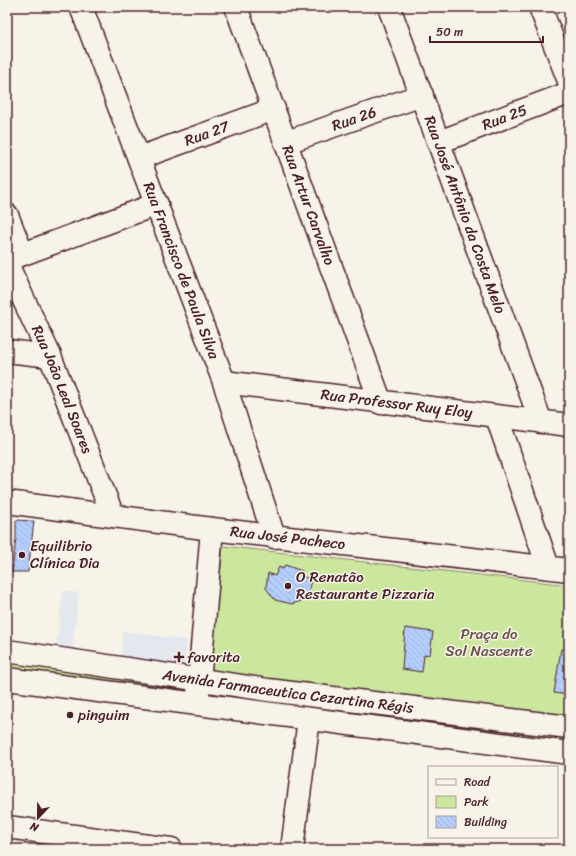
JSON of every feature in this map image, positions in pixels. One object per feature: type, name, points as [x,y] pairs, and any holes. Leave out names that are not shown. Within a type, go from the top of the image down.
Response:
[{"type":"street","name":"Rua Francisco de Paula Silva","points":[[81,7],[224,382],[274,537]]},
{"type":"street","name":"Rua Artur Carvalho","points":[[236,7],[287,142],[381,403]]},
{"type":"street","name":"Rua José Antônio da Costa Melo","points":[[390,7],[541,422]]},
{"type":"street","points":[[540,7],[569,81]]},
{"type":"street","name":"Rua 25","points":[[439,142],[569,93]]},
{"type":"street","name":"Rua 26","points":[[287,142],[422,95]]},
{"type":"street","name":"Rua 27","points":[[139,158],[274,109]]},
{"type":"street","points":[[12,259],[157,204]]},
{"type":"street","name":"Rua João Leal Soares","points":[[7,215],[12,259],[113,516]]},
{"type":"street","points":[[7,351],[50,356]]},
{"type":"street","name":"Rua Professor Ruy Eloy","points":[[224,382],[381,403],[569,425]]},
{"type":"street","points":[[497,417],[548,568]]},
{"type":"street","name":"Rua José Pacheco","points":[[7,502],[212,530],[569,570]]},
{"type":"street","points":[[198,703],[212,530]]},
{"type":"street","name":"Avenida Farmaceutica Cezartina Régis","points":[[7,651],[268,690],[569,727]]},
{"type":"street","name":"Avenida Farmaceutica Cezartina Régis","points":[[7,679],[569,753]]},
{"type":"street","points":[[292,849],[309,719]]},
{"type":"street","points":[[7,828],[39,841],[171,849]]},
{"type":"shaded area","points":[[63,591],[79,593],[72,652],[56,650]]},
{"type":"shaded area","points":[[123,631],[187,640],[184,668],[120,659]]},
{"type":"green space","name":"Praça do Sol Nascente","points":[[223,546],[569,585],[569,720],[210,674]]},
{"type":"green space","points":[[7,655],[190,679],[189,701],[7,676]]},
{"type":"green space","points":[[207,688],[569,736],[569,749],[205,703]]},
{"type":"building","name":"Equilibrio Clínica Dia","points":[[16,520],[34,521],[28,572],[12,572],[16,538]]},
{"type":"building","name":"O Renatão Restaurante Pizzaria","points":[[285,565],[302,571],[302,576],[311,580],[308,594],[301,601],[292,604],[275,600],[266,588],[268,573],[275,576],[279,567],[283,569]]},
{"type":"building","points":[[405,628],[433,632],[430,654],[424,655],[422,672],[402,669]]},
{"type":"building","points":[[561,649],[569,650],[569,695],[554,693]]},
{"type":"place","name":"Equilibrio Clínica Dia","points":[[22,555]]},
{"type":"place","name":"O Renatão Restaurante Pizzaria","points":[[288,586]]},
{"type":"place","name":"favorita","points":[[179,657]]},
{"type":"place","name":"pinguim","points":[[70,715]]}]
